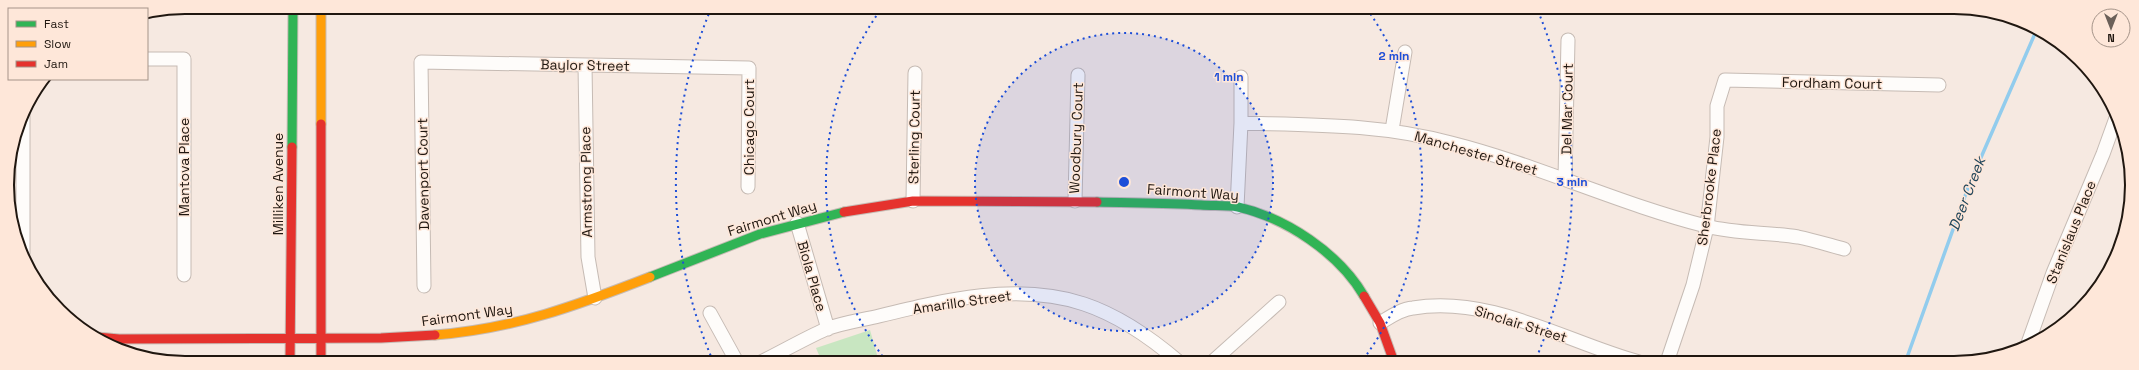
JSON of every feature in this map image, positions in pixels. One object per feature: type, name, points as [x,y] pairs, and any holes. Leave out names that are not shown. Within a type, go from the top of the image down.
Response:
[{"type":"street","name":"Milliken Avenue","points":[[290,356],[293,14]]},
{"type":"street","points":[[321,14],[321,356]]},
{"type":"street","name":"Del Mar Court","points":[[1565,178],[1568,40]]},
{"type":"street","points":[[1392,130],[1405,52]]},
{"type":"street","name":"Mantova Place","points":[[148,59],[184,59],[184,275]]},
{"type":"street","name":"Baylor Street","points":[[421,62],[749,68]]},
{"type":"street","name":"Davenport Court","points":[[421,62],[424,286]]},
{"type":"street","name":"Armstrong Place","points":[[585,65],[588,257],[595,298]]},
{"type":"street","name":"Chicago Court","points":[[748,187],[749,68]]},
{"type":"street","name":"Sterling Court","points":[[913,201],[915,73]]},
{"type":"street","name":"Woodbury Court","points":[[1075,201],[1078,75]]},
{"type":"street","points":[[1237,207],[1241,122],[1241,77]]},
{"type":"street","name":"Fordham Court","points":[[1725,80],[1939,85]]},
{"type":"street","name":"Sherbrooke Place","points":[[1670,356],[1692,285],[1707,227],[1717,137],[1717,106],[1725,80]]},
{"type":"street","name":"Manchester Street","points":[[1241,122],[1337,125],[1392,130],[1452,143],[1565,178],[1633,204],[1707,227],[1752,234],[1798,237],[1844,248]]},
{"type":"street","name":"Stanislaus Place","points":[[2030,338],[2053,273],[2103,154],[2114,124]]},
{"type":"street","points":[[23,130],[23,240]]},
{"type":"street","name":"Fairmont Way","points":[[109,338],[321,339],[381,338],[459,333],[514,324],[595,298],[760,234],[846,211],[913,201],[1075,201],[1169,203],[1237,207],[1288,225],[1324,251],[1357,284],[1380,323],[1392,356]]},
{"type":"street","name":"Biola Place","points":[[797,224],[828,329]]},
{"type":"street","name":"Amarillo Street","points":[[773,356],[828,329],[930,303],[1017,294],[1052,296],[1084,304],[1113,315],[1157,343],[1172,356]]},
{"type":"street","points":[[1219,356],[1279,302]]},
{"type":"street","name":"Sinclair Street","points":[[1380,323],[1411,308],[1460,306],[1527,323],[1622,356]]},
{"type":"street","points":[[710,314],[734,356]]},
{"type":"green space","points":[[870,330],[877,356],[819,356],[816,348]]},
{"type":"waterway","name":"Deer Creek","points":[[1908,356],[1969,185],[2035,34]]},
{"type":"traffic: fast","points":[[292,147],[293,14]]},
{"type":"traffic: fast","points":[[1097,202],[1229,206],[1256,212],[1292,229],[1326,252],[1341,266],[1364,296]]},
{"type":"traffic: fast","points":[[650,277],[760,234],[844,212]]},
{"type":"traffic: slow","points":[[321,14],[321,124]]},
{"type":"traffic: slow","points":[[435,335],[492,327],[545,314],[597,297],[650,277]]},
{"type":"traffic: jam","points":[[321,124],[321,356]]},
{"type":"traffic: jam","points":[[290,356],[292,147]]},
{"type":"traffic: jam","points":[[844,212],[913,201],[1097,202]]},
{"type":"traffic: jam","points":[[1364,296],[1380,323],[1392,356]]},
{"type":"traffic: jam","points":[[109,338],[381,338],[435,335]]}]
